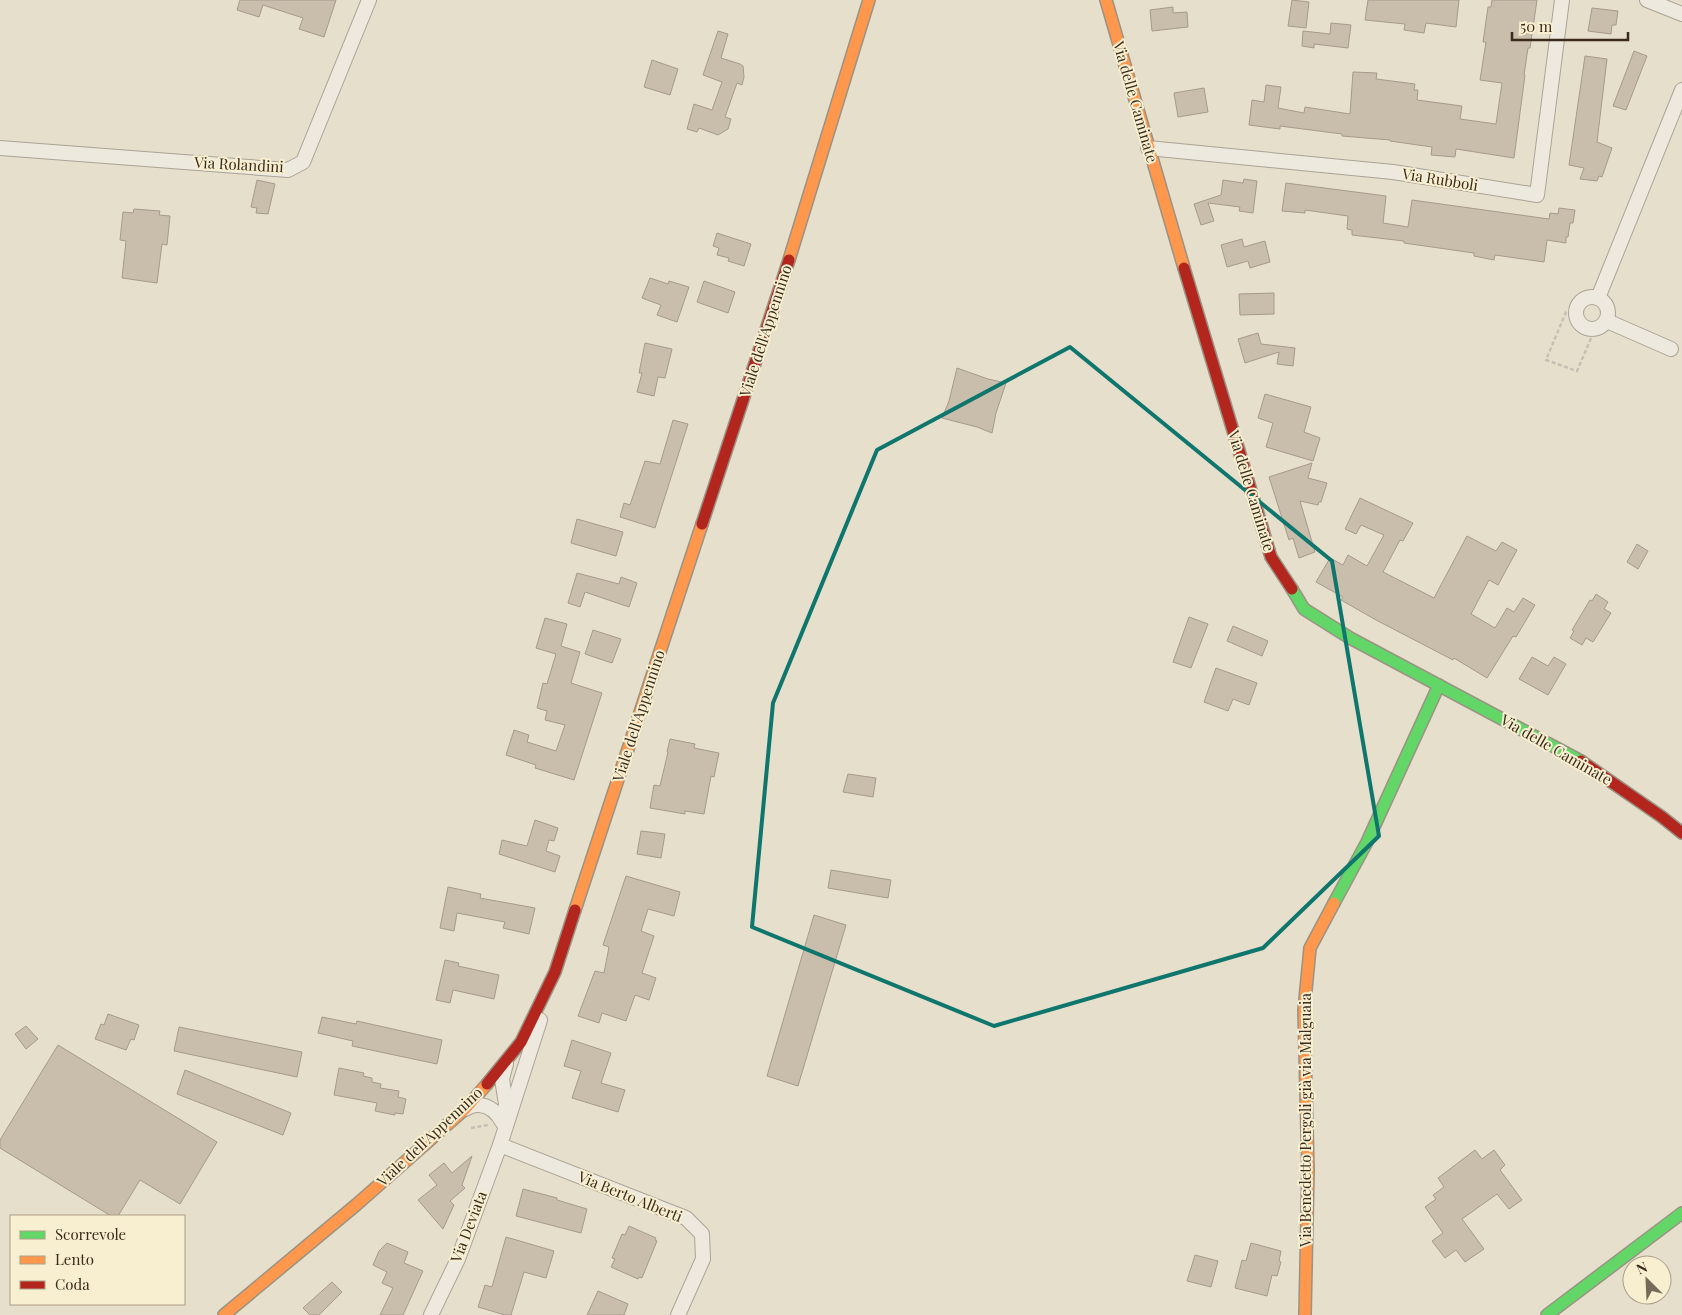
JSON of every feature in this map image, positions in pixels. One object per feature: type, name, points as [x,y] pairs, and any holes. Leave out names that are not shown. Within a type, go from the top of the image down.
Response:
[{"type":"street","name":"Via Rolandini","points":[[0,148],[288,170],[303,162],[369,0]]},
{"type":"street","name":"Viale dell'Appennino","points":[[224,1315],[356,1205],[465,1109],[521,1042],[555,972],[806,208],[869,0]]},
{"type":"street","name":"Via delle Caminate","points":[[1106,0],[1148,148],[1271,557],[1304,609],[1350,638],[1586,764],[1682,833]]},
{"type":"street","name":"Via Rubboli","points":[[1148,148],[1393,172],[1537,195],[1562,0]]},
{"type":"street","points":[[1647,0],[1682,14]]},
{"type":"street","points":[[1598,298],[1682,90]]},
{"type":"street","points":[[1591,296],[1598,298],[1604,301],[1608,308],[1608,317],[1601,325],[1587,329],[1578,322],[1576,316],[1578,306],[1591,296]]},
{"type":"street","points":[[1601,325],[1671,349]]},
{"type":"street","name":"Via Benedetto Pergoli già via Malguaia","points":[[1305,1315],[1308,1170],[1304,1010],[1310,948],[1367,842],[1439,685]]},
{"type":"street","name":"Via Deviata","points":[[431,1315],[458,1259],[502,1135],[555,972]]},
{"type":"street","name":"Via Deviata","points":[[502,1135],[506,1104],[502,1079],[506,1062]]},
{"type":"street","points":[[506,1062],[513,1062],[517,1065],[520,1081]]},
{"type":"street","points":[[465,1109],[478,1104],[490,1108],[499,1114],[502,1135]]},
{"type":"street","name":"Via Berto Alberti","points":[[502,1135],[686,1218],[702,1234],[702,1259],[678,1315]]},
{"type":"street","points":[[1547,1315],[1682,1213]]},
{"type":"path","points":[[1578,306],[1566,312],[1546,360],[1577,371],[1601,325]]},
{"type":"highlighted area","points":[[1070,347],[1332,561],[1379,836],[1263,948],[994,1026],[752,927],[773,703],[877,450]]},
{"type":"building","points":[[240,0],[336,0],[324,37],[299,29],[303,18],[263,5],[259,17],[237,10]]},
{"type":"building","points":[[1292,0],[1309,2],[1306,28],[1288,26]]},
{"type":"building","points":[[1368,0],[1459,0],[1456,27],[1426,23],[1424,33],[1404,30],[1405,24],[1365,20]]},
{"type":"building","points":[[1492,0],[1537,0],[1524,75],[1514,158],[1456,149],[1455,157],[1431,155],[1432,147],[1390,140],[1342,136],[1342,134],[1280,126],[1280,129],[1249,125],[1252,100],[1264,102],[1266,85],[1281,87],[1278,108],[1304,113],[1305,107],[1350,114],[1353,72],[1377,73],[1376,79],[1415,84],[1414,90],[1418,90],[1417,100],[1462,106],[1460,119],[1496,124],[1502,83],[1480,80],[1486,42],[1483,42],[1488,7],[1491,7]]},
{"type":"building","points":[[1173,7],[1173,13],[1187,12],[1188,27],[1152,31],[1150,10]]},
{"type":"building","points":[[1592,8],[1618,11],[1616,25],[1612,25],[1611,34],[1588,31]]},
{"type":"building","points":[[1331,23],[1351,25],[1348,48],[1314,44],[1314,48],[1302,46],[1303,31],[1330,34]]},
{"type":"building","points":[[718,31],[728,34],[721,58],[743,66],[744,77],[742,85],[737,83],[725,117],[731,119],[728,129],[718,135],[699,128],[697,132],[687,129],[694,104],[712,110],[722,82],[703,75]]},
{"type":"building","points":[[1634,51],[1647,56],[1626,110],[1613,106]]},
{"type":"building","points":[[1585,56],[1607,59],[1597,142],[1612,148],[1602,177],[1599,176],[1597,181],[1580,179],[1584,168],[1569,165]]},
{"type":"building","points":[[652,60],[678,69],[670,95],[644,87]]},
{"type":"building","points":[[1204,88],[1208,112],[1178,117],[1174,93]]},
{"type":"building","points":[[1244,179],[1257,181],[1253,213],[1239,211],[1240,207],[1208,203],[1214,221],[1201,225],[1194,204],[1221,195],[1223,180],[1243,183]]},
{"type":"building","points":[[257,180],[275,184],[268,214],[256,213],[257,208],[251,207]]},
{"type":"building","points":[[1286,183],[1386,196],[1383,223],[1408,227],[1412,200],[1549,219],[1550,213],[1558,214],[1559,208],[1575,210],[1573,223],[1570,223],[1568,237],[1566,237],[1566,243],[1547,240],[1544,262],[1495,255],[1494,260],[1474,256],[1474,253],[1404,243],[1404,241],[1352,235],[1352,230],[1347,229],[1348,216],[1305,210],[1305,213],[1282,211]]},
{"type":"building","points":[[134,209],[160,211],[159,215],[170,216],[167,245],[162,244],[157,283],[122,278],[126,241],[120,240],[123,212],[133,213]]},
{"type":"building","points":[[717,233],[751,244],[744,266],[728,261],[729,258],[717,255],[719,248],[713,246]]},
{"type":"building","points":[[1242,239],[1244,247],[1265,241],[1270,262],[1250,268],[1248,261],[1227,267],[1221,245]]},
{"type":"building","points":[[650,278],[668,284],[669,281],[689,287],[677,322],[657,315],[661,305],[642,298]]},
{"type":"building","points":[[704,281],[735,292],[728,313],[697,302]]},
{"type":"building","points":[[1274,293],[1274,314],[1240,315],[1239,294]]},
{"type":"building","points":[[1258,333],[1261,344],[1295,348],[1293,366],[1277,364],[1279,352],[1245,363],[1238,339]]},
{"type":"building","points":[[645,343],[672,349],[665,378],[658,377],[654,396],[637,392],[642,373],[639,373]]},
{"type":"building","points":[[957,368],[1006,383],[996,413],[992,433],[942,418],[949,401]]},
{"type":"building","points":[[1265,394],[1311,407],[1304,432],[1320,438],[1313,461],[1266,447],[1273,423],[1258,418]]},
{"type":"building","points":[[673,420],[688,424],[655,528],[620,517],[624,503],[630,505],[645,461],[660,464]]},
{"type":"building","points":[[1312,463],[1308,478],[1327,483],[1321,502],[1318,505],[1300,501],[1315,552],[1299,558],[1293,538],[1289,540],[1269,477]]},
{"type":"building","points":[[1360,498],[1413,523],[1403,541],[1400,540],[1383,572],[1434,598],[1467,536],[1496,551],[1502,542],[1517,550],[1498,585],[1489,580],[1471,614],[1495,628],[1507,608],[1514,612],[1523,598],[1535,605],[1516,637],[1513,636],[1487,678],[1454,658],[1453,660],[1376,620],[1341,600],[1343,597],[1316,582],[1330,558],[1343,565],[1348,555],[1367,566],[1384,535],[1361,525],[1356,534],[1345,529]]},
{"type":"building","points":[[577,519],[623,532],[616,556],[571,543]]},
{"type":"building","points":[[1637,544],[1648,551],[1638,569],[1627,562]]},
{"type":"building","points":[[577,573],[619,584],[621,577],[637,583],[629,607],[585,592],[580,607],[568,603]]},
{"type":"building","points":[[1596,594],[1608,602],[1604,609],[1611,613],[1593,642],[1586,638],[1582,645],[1570,638],[1574,631],[1572,630],[1590,600],[1592,601]]},
{"type":"building","points":[[1189,617],[1208,624],[1191,668],[1173,662]]},
{"type":"building","points":[[545,618],[567,624],[561,646],[580,652],[571,683],[602,693],[574,780],[535,768],[536,765],[506,755],[514,730],[529,735],[527,742],[556,751],[565,725],[545,720],[547,711],[537,708],[543,683],[547,684],[556,654],[536,648]]},
{"type":"building","points":[[1233,626],[1268,641],[1262,656],[1227,641]]},
{"type":"building","points":[[593,630],[621,639],[612,663],[585,654]]},
{"type":"building","points":[[1532,657],[1548,666],[1554,657],[1566,664],[1548,695],[1519,679]]},
{"type":"building","points":[[1216,668],[1257,683],[1249,705],[1233,699],[1228,711],[1204,702]]},
{"type":"building","points":[[670,739],[695,744],[694,748],[719,753],[714,777],[711,776],[704,814],[685,811],[685,814],[650,808],[654,785],[660,786]]},
{"type":"building","points":[[848,774],[876,778],[873,797],[843,792]]},
{"type":"building","points":[[535,820],[558,828],[554,841],[549,840],[546,851],[560,856],[555,872],[499,854],[502,840],[527,846]]},
{"type":"building","points":[[641,831],[665,834],[661,858],[637,854]]},
{"type":"building","points":[[831,870],[891,880],[888,898],[828,888]]},
{"type":"building","points":[[626,876],[680,892],[674,916],[648,909],[641,931],[654,936],[642,973],[656,978],[649,1000],[635,995],[626,1021],[602,1013],[599,1023],[578,1016],[595,971],[604,973],[609,947],[603,945]]},
{"type":"building","points":[[448,887],[481,894],[480,898],[535,908],[529,934],[503,928],[505,922],[457,913],[454,931],[440,928]]},
{"type":"building","points":[[814,915],[846,925],[798,1086],[767,1076]]},
{"type":"building","points":[[445,960],[459,963],[458,966],[499,975],[494,999],[453,990],[450,1003],[436,1000]]},
{"type":"building","points":[[108,1014],[139,1025],[134,1040],[131,1039],[126,1050],[95,1039],[101,1024],[104,1025]]},
{"type":"building","points":[[322,1017],[356,1024],[357,1021],[442,1040],[437,1064],[352,1046],[353,1041],[318,1033]]},
{"type":"building","points":[[26,1026],[38,1039],[26,1049],[15,1034]]},
{"type":"building","points":[[179,1027],[302,1052],[297,1077],[174,1051]]},
{"type":"building","points":[[572,1040],[611,1053],[601,1083],[625,1090],[618,1112],[572,1098],[581,1071],[564,1066]]},
{"type":"building","points":[[58,1045],[217,1142],[180,1204],[140,1180],[119,1215],[109,1215],[0,1148],[0,1140]]},
{"type":"building","points":[[339,1068],[364,1073],[363,1076],[372,1078],[372,1082],[381,1084],[380,1088],[399,1091],[398,1097],[406,1099],[403,1114],[395,1113],[395,1115],[375,1111],[377,1103],[334,1095]]},
{"type":"building","points":[[185,1070],[291,1113],[283,1135],[177,1094]]},
{"type":"building","points":[[1475,1150],[1482,1159],[1494,1150],[1505,1165],[1500,1170],[1522,1200],[1509,1209],[1497,1194],[1462,1219],[1484,1249],[1465,1262],[1456,1250],[1445,1258],[1432,1241],[1443,1233],[1425,1207],[1436,1199],[1433,1195],[1444,1187],[1438,1178]]},
{"type":"building","points":[[472,1156],[462,1185],[465,1188],[450,1201],[454,1205],[443,1229],[418,1200],[437,1185],[429,1175],[444,1163],[452,1173]]},
{"type":"building","points":[[523,1189],[557,1198],[557,1200],[587,1209],[581,1233],[516,1216]]},
{"type":"building","points":[[629,1226],[656,1238],[655,1240],[657,1241],[642,1278],[639,1277],[638,1279],[611,1267],[615,1259],[612,1258],[622,1234],[625,1235]]},
{"type":"building","points":[[506,1237],[554,1251],[546,1278],[524,1272],[511,1315],[478,1307],[485,1285],[492,1287]]},
{"type":"building","points":[[387,1243],[408,1252],[404,1263],[423,1271],[403,1315],[380,1315],[393,1288],[382,1283],[387,1272],[373,1265],[379,1251]]},
{"type":"building","points":[[1251,1243],[1281,1251],[1279,1261],[1281,1262],[1277,1276],[1272,1275],[1267,1296],[1235,1288],[1242,1260],[1246,1261]]},
{"type":"building","points":[[1195,1255],[1218,1261],[1211,1287],[1187,1281]]},
{"type":"building","points":[[332,1282],[342,1292],[319,1315],[310,1315],[303,1308]]},
{"type":"building","points":[[598,1291],[628,1304],[624,1315],[587,1315]]},
{"type":"traffic: fast","points":[[1292,589],[1304,609],[1350,638],[1581,761]]},
{"type":"traffic: fast","points":[[1334,903],[1367,842],[1439,685]]},
{"type":"traffic: fast","points":[[1547,1315],[1682,1213]]},
{"type":"traffic: slow","points":[[789,260],[869,0]]},
{"type":"traffic: slow","points":[[1106,0],[1184,268]]},
{"type":"traffic: slow","points":[[575,910],[702,524]]},
{"type":"traffic: slow","points":[[1305,1315],[1308,1170],[1304,1010],[1310,948],[1334,903]]},
{"type":"traffic: slow","points":[[224,1315],[356,1205],[465,1109],[487,1084]]},
{"type":"traffic: jam","points":[[702,524],[789,260]]},
{"type":"traffic: jam","points":[[1184,268],[1271,557],[1292,589]]},
{"type":"traffic: jam","points":[[1581,761],[1682,833]]},
{"type":"traffic: jam","points":[[487,1084],[521,1042],[555,972],[575,910]]}]
